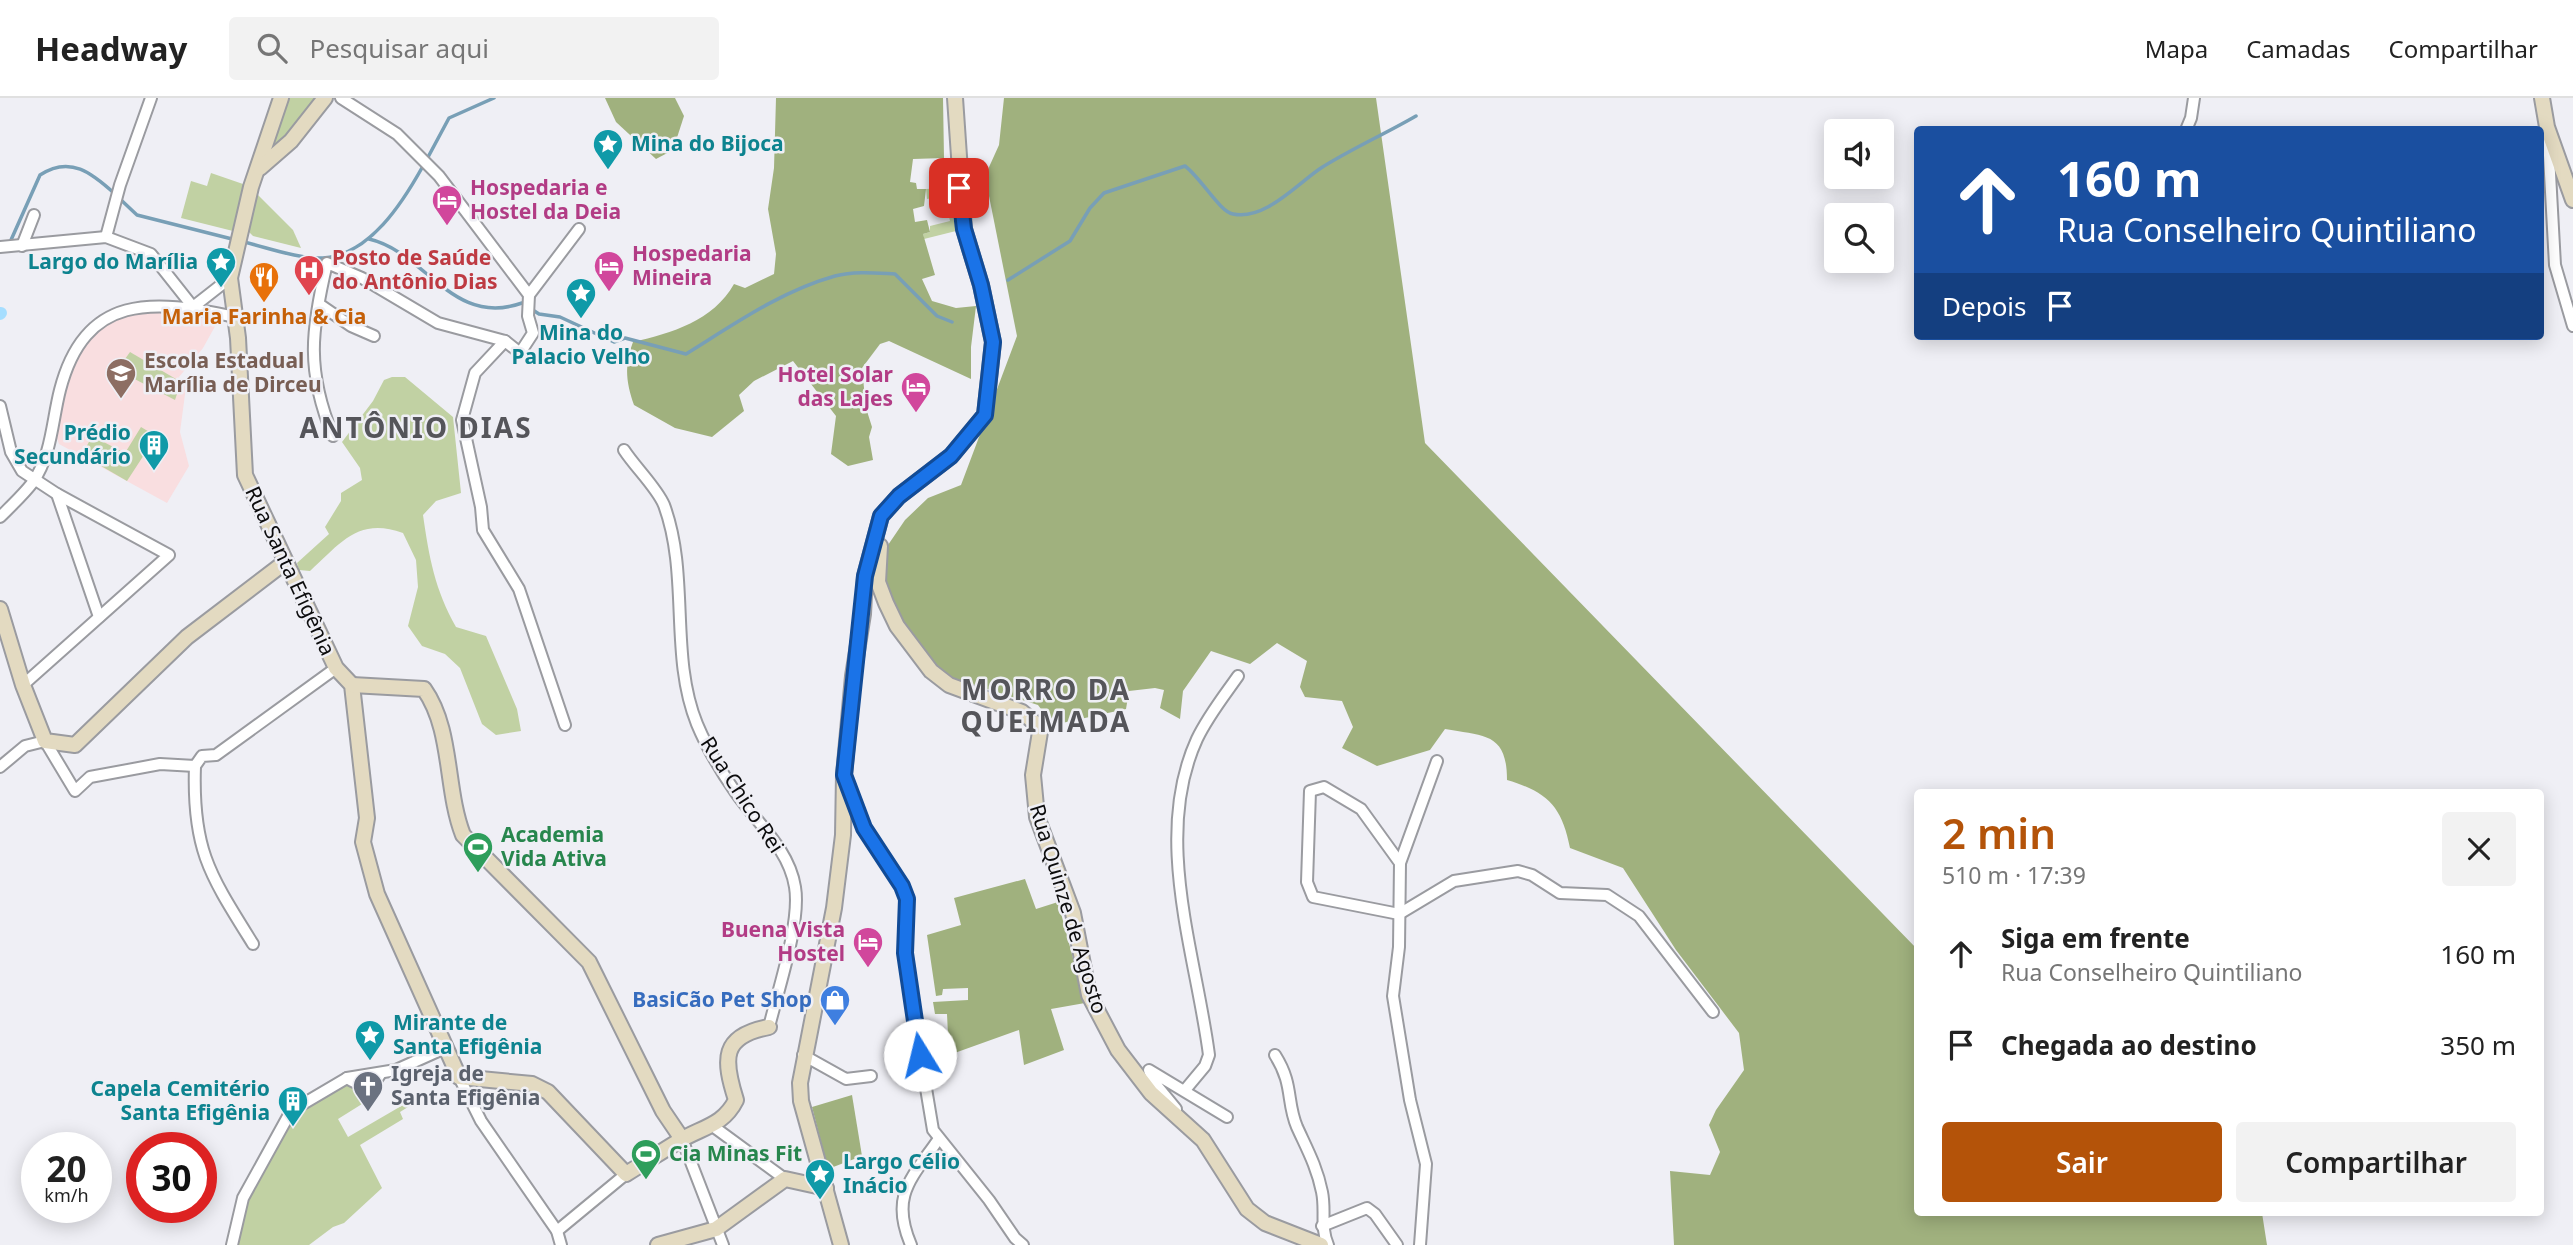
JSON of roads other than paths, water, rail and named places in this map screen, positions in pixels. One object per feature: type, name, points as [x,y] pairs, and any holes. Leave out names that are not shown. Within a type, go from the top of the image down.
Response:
[{"type":"street","points":[[106,237],[114,203],[151,98]]},
{"type":"street","name":"Rua Santa Efigênia","points":[[281,98],[251,187],[231,271],[245,475],[284,564],[336,668],[352,685]]},
{"type":"street","points":[[259,169],[291,141],[325,98]]},
{"type":"street","points":[[341,98],[397,134],[439,176],[529,295]]},
{"type":"street","points":[[841,1245],[801,1101],[803,1055],[823,974],[843,835],[844,775],[865,576],[881,516],[899,496],[951,456],[985,415],[993,342],[981,285],[964,229],[955,98]]},
{"type":"street","points":[[2188,126],[2194,98]]},
{"type":"street","points":[[2542,98],[2547,127],[2555,265],[2573,326]]},
{"type":"street","points":[[2547,127],[2573,200]]},
{"type":"street","points":[[22,246],[34,215]]},
{"type":"street","points":[[333,436],[322,410],[312,333],[327,263],[362,278],[438,323],[505,341],[520,353],[533,333],[528,316],[529,295],[579,229]]},
{"type":"street","points":[[0,247],[106,237],[151,254],[193,307]]},
{"type":"street","points":[[193,307],[231,271]]},
{"type":"street","points":[[320,304],[351,326],[374,336]]},
{"type":"street","points":[[0,517],[33,481],[53,436],[60,389],[75,348],[98,322],[131,306],[193,307],[235,317]]},
{"type":"street","points":[[505,341],[475,373],[462,421],[481,507],[483,530],[519,589],[565,725]]},
{"type":"street","points":[[0,407],[11,452],[22,471],[33,481],[169,555],[23,685]]},
{"type":"street","name":"Rua Chico Rei","points":[[624,450],[658,494],[668,518],[683,667],[698,726],[737,794],[780,850],[795,886],[791,929],[769,1027]]},
{"type":"street","points":[[57,494],[99,617]]},
{"type":"street","name":"Rua Quinze de Agosto","points":[[881,516],[878,583],[897,626],[916,653],[949,685],[1022,712],[1036,724],[1040,732],[1033,775],[1037,817],[1073,913],[1089,995],[1107,1032],[1139,1080],[1193,1130],[1256,1217],[1321,1245]]},
{"type":"street","points":[[0,767],[25,746],[46,741],[75,745],[187,637],[284,564]]},
{"type":"street","points":[[0,609],[23,685],[46,741],[75,792],[90,777],[160,764],[195,766]]},
{"type":"street","points":[[253,944],[203,856],[197,836],[195,766],[202,756],[216,755],[336,668]]},
{"type":"street","points":[[1185,1090],[1205,1066],[1209,1055],[1178,857],[1181,794],[1198,738],[1238,676]]},
{"type":"street","points":[[561,1245],[557,1231],[481,1121],[458,1077],[377,894],[363,842],[367,818],[352,685],[424,689],[438,708],[453,810],[463,835],[589,962],[663,1111],[682,1139],[723,1245]]},
{"type":"street","points":[[1420,1245],[1426,1164],[1410,1100],[1393,996],[1400,863],[1437,761]]},
{"type":"street","points":[[844,775],[864,828],[902,886],[907,899],[905,953],[908,981],[928,1109],[938,1140],[981,1190],[1019,1243]]},
{"type":"street","points":[[1400,863],[1361,809],[1324,787],[1310,791],[1307,882],[1310,894],[1330,902],[1399,914],[1454,881],[1518,871],[1532,875],[1560,893],[1607,895],[1639,915],[1713,1012]]},
{"type":"street","points":[[557,1231],[626,1174],[682,1139],[714,1126],[730,1112],[736,1100],[729,1077],[728,1050],[737,1039],[754,1030],[769,1027]]},
{"type":"street","points":[[232,1245],[243,1198],[291,1111],[347,1077],[396,1070],[445,1048]]},
{"type":"street","points":[[803,1055],[846,1079],[872,1076]]},
{"type":"street","points":[[1275,1055],[1288,1079],[1297,1126],[1311,1151],[1321,1183],[1322,1226],[1328,1245]]},
{"type":"street","points":[[1193,1130],[1148,1071],[1154,1070],[1227,1116]]},
{"type":"street","points":[[458,1077],[532,1084],[548,1092],[626,1174]]},
{"type":"street","points":[[714,1126],[785,1179],[826,1188]]},
{"type":"street","points":[[911,1245],[902,1220],[902,1198],[912,1176],[938,1140]]},
{"type":"street","points":[[658,1245],[716,1229],[785,1179]]},
{"type":"street","points":[[1322,1226],[1367,1208],[1375,1214],[1397,1245]]},
{"type":"waterway","points":[[427,159],[449,118],[494,98]]},
{"type":"waterway","points":[[1008,280],[1070,241],[1090,208],[1104,193],[1185,166],[1228,212],[1245,215],[1269,206],[1332,161],[1416,116]]},
{"type":"waterway","points":[[244,242],[304,257],[340,255],[370,237],[383,224],[406,195],[423,166]]},
{"type":"waterway","points":[[11,240],[40,175],[51,169],[80,169],[98,179],[115,194]]},
{"type":"waterway","points":[[120,199],[137,215],[236,240]]},
{"type":"waterway","points":[[369,239],[389,247],[458,297],[477,305],[498,308],[522,303],[539,314],[560,317],[614,342],[625,338],[686,354],[796,290],[850,273],[895,274],[937,316],[952,322]]},
{"type":"place","name":"Mina do Bijoca","points":[[608,171]]},
{"type":"place","name":"Hospedaria e Hostel da Deia","points":[[447,227]]},
{"type":"place","name":"Largo do Marília","points":[[221,289]]},
{"type":"place","name":"Hospedaria Mineira","points":[[609,293]]},
{"type":"place","name":"Posto de Saúde do Antônio Dias","points":[[309,297]]},
{"type":"place","name":"Maria Farinha & Cia","points":[[264,304]]},
{"type":"place","name":"Mina do Palacio Velho","points":[[581,320]]},
{"type":"place","name":"Escola Estadual Marília de Dirceu","points":[[121,400]]},
{"type":"place","name":"Hotel Solar das Lajes","points":[[916,414]]},
{"type":"place","name":"Prédio Secundário","points":[[154,472]]},
{"type":"place","name":"Academia Vida Ativa","points":[[478,874]]},
{"type":"place","name":"Buena Vista Hostel","points":[[868,969]]},
{"type":"place","name":"BasiCão Pet Shop","points":[[835,1027]]},
{"type":"place","name":"Mirante de Santa Efigênia","points":[[370,1062]]},
{"type":"place","name":"Igreja de Santa Efigênia","points":[[368,1113]]},
{"type":"place","name":"Capela Cemitério Santa Efigênia","points":[[293,1128]]},
{"type":"place","name":"Cia Minas Fit","points":[[646,1181]]},
{"type":"place","name":"Largo Célio Inácio","points":[[820,1201]]},
{"type":"district","name":"ANTÔNIO DIAS","points":[[416,428]]},
{"type":"district","name":"MORRO DA QUEIMADA","points":[[1046,706]]}]
